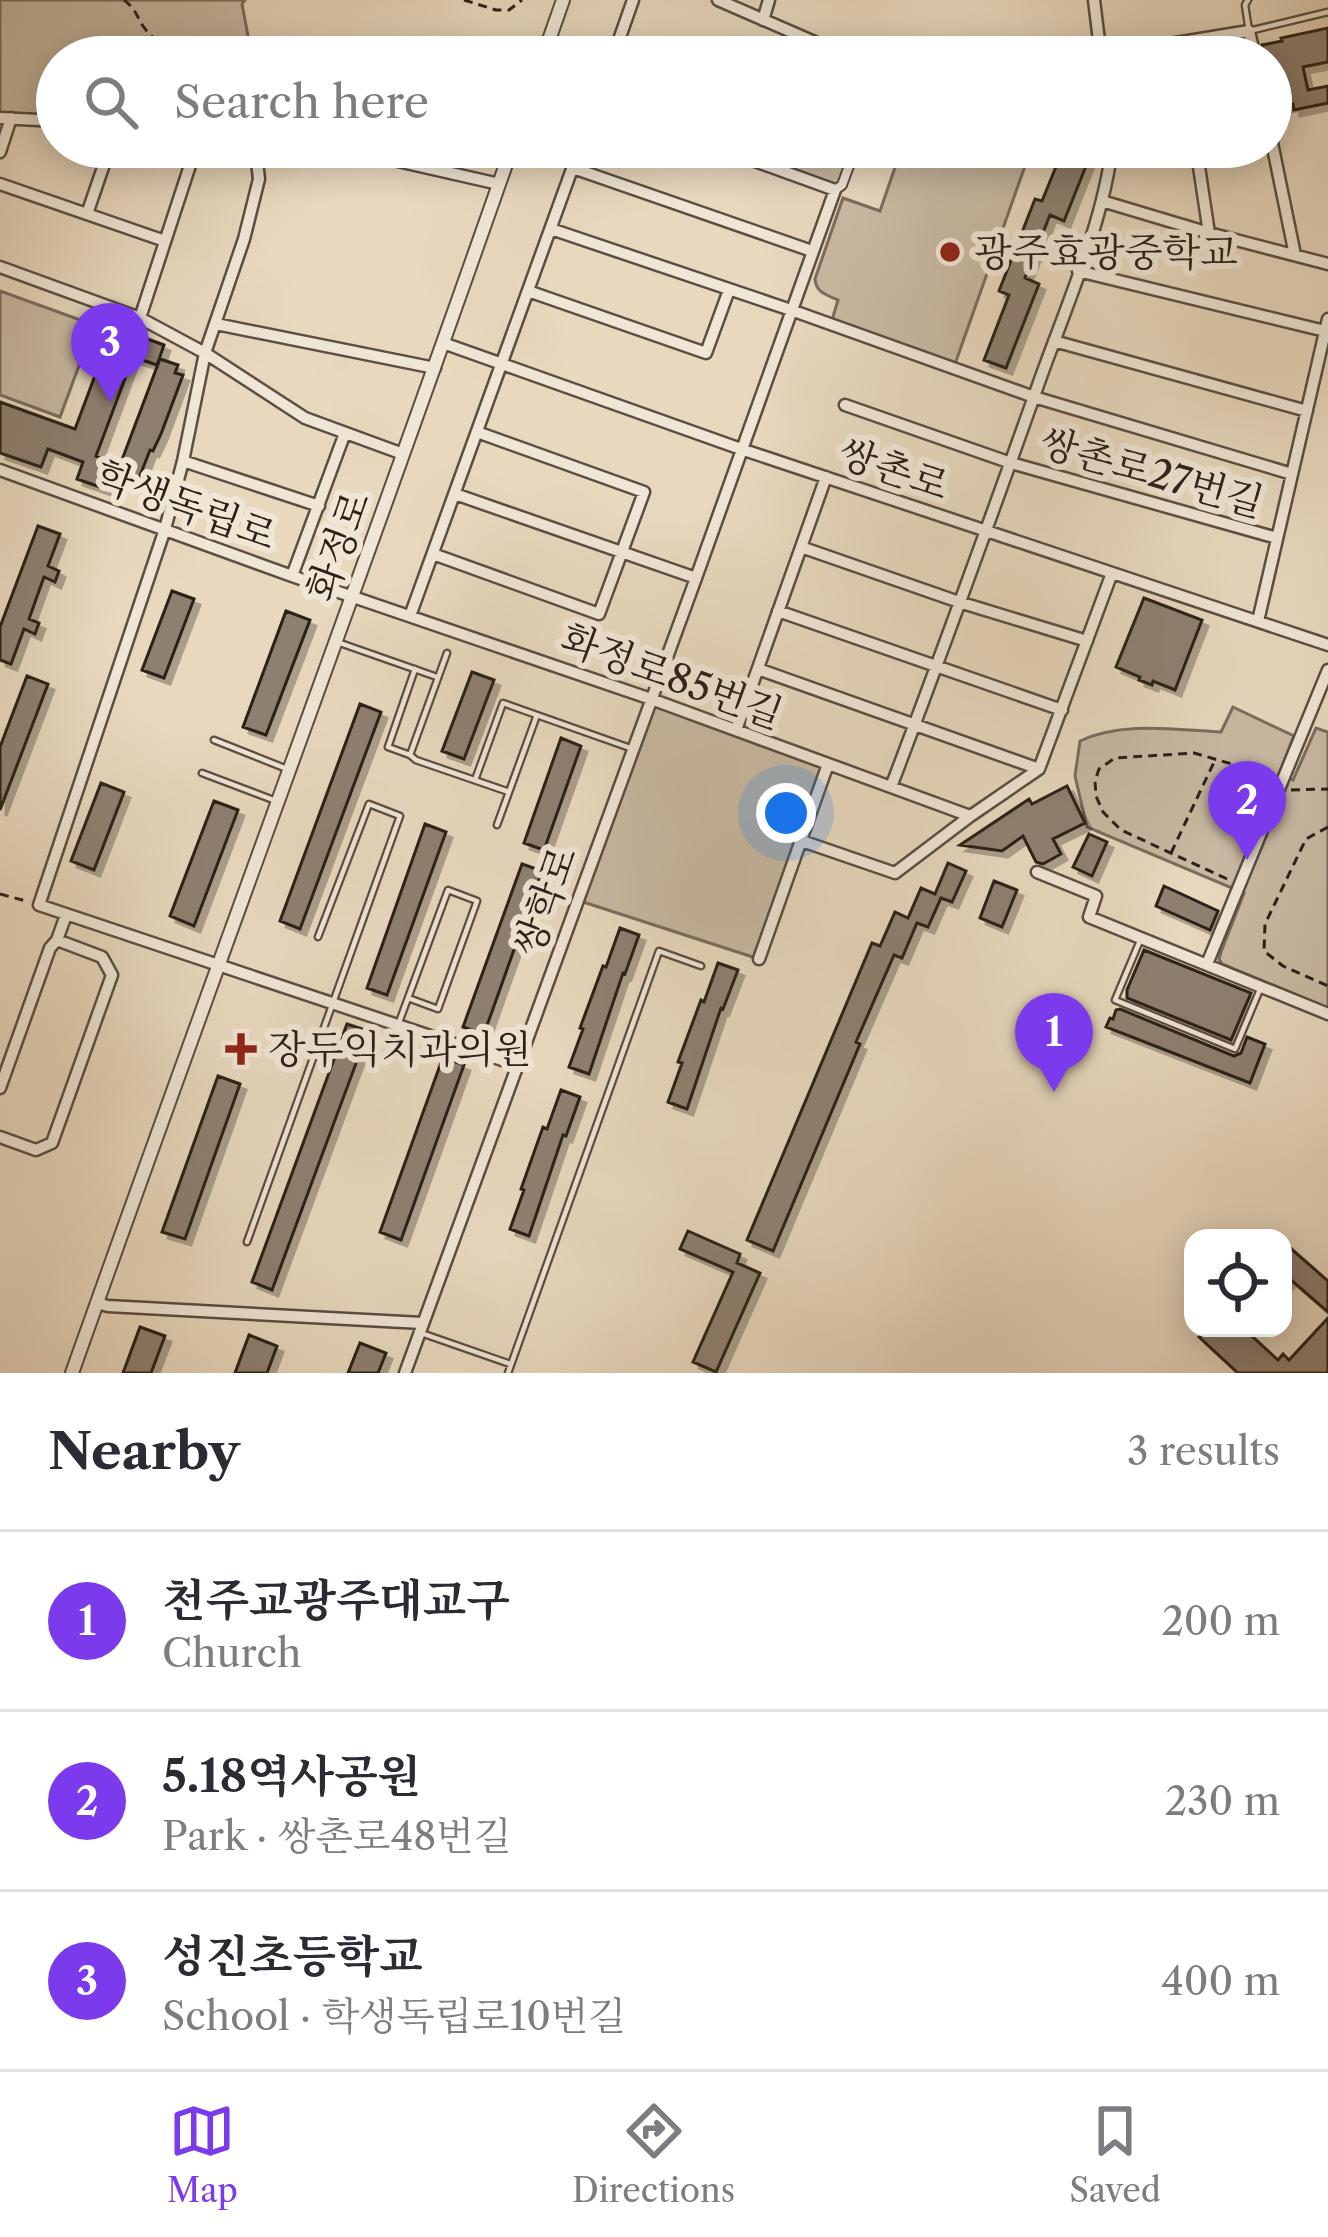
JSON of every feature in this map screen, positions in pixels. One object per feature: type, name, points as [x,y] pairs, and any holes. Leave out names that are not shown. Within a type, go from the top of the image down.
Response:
[{"type":"street","points":[[550,36],[563,0]]},
{"type":"street","points":[[620,36],[633,0]]},
{"type":"street","points":[[718,0],[798,36]]},
{"type":"street","points":[[763,20],[769,0]]},
{"type":"street","points":[[1094,0],[1098,36]]},
{"type":"street","points":[[1221,36],[1250,31],[1251,36]]},
{"type":"street","points":[[0,152],[6,118],[36,120]]},
{"type":"street","points":[[87,214],[103,168]]},
{"type":"street","points":[[140,317],[189,168]]},
{"type":"street","points":[[258,168],[260,179],[244,239],[205,353],[165,529],[39,905],[517,1065]]},
{"type":"street","points":[[428,168],[499,184]]},
{"type":"street","name":"화정로","points":[[72,1373],[505,168]]},
{"type":"street","points":[[410,616],[573,168],[812,251]]},
{"type":"street","points":[[774,168],[835,190],[848,168]]},
{"type":"street","name":"쌍촌로27번길","points":[[891,787],[1054,341],[1102,201],[1108,168]]},
{"type":"street","points":[[1199,168],[1209,233]]},
{"type":"street","points":[[1277,168],[1295,255]]},
{"type":"street","points":[[0,184],[166,241]]},
{"type":"street","name":"쌍학로","points":[[405,1373],[835,190]]},
{"type":"street","points":[[1102,201],[1328,264]]},
{"type":"street","points":[[551,229],[1034,397]]},
{"type":"street","points":[[0,267],[140,317],[305,418],[403,454]]},
{"type":"street","points":[[1078,271],[1327,325],[1258,621]]},
{"type":"street","points":[[528,291],[706,353],[729,290]]},
{"type":"street","points":[[215,323],[435,368]]},
{"type":"street","points":[[1054,341],[1307,411]]},
{"type":"street","name":"쌍촌로","points":[[443,343],[742,449],[1328,645]]},
{"type":"street","name":"쌍촌로27번길","points":[[1034,397],[1292,474]]},
{"type":"street","name":"쌍촌로27번길","points":[[845,405],[1011,463],[1277,538]]},
{"type":"street","points":[[433,554],[599,614],[644,492],[477,432]]},
{"type":"street","points":[[292,576],[345,433]]},
{"type":"street","points":[[183,460],[319,506]]},
{"type":"street","name":"학생독립로","points":[[0,470],[352,596]]},
{"type":"street","points":[[736,730],[826,477]]},
{"type":"street","points":[[455,494],[696,578]]},
{"type":"street","points":[[801,547],[1088,641]]},
{"type":"street","points":[[799,840],[896,873],[1039,769],[1112,573]]},
{"type":"street","name":"화정로85번길","points":[[352,596],[970,816]]},
{"type":"street","points":[[778,611],[1062,710]]},
{"type":"street","points":[[758,669],[1039,769]]},
{"type":"street","points":[[1207,964],[1328,670]]},
{"type":"street","points":[[759,959],[828,764]]},
{"type":"street","points":[[1037,872],[1096,896],[1089,917],[1328,1014]]},
{"type":"street","points":[[0,1088],[66,915]]},
{"type":"street","points":[[0,1137],[36,1150],[52,1143],[112,975],[102,957],[57,940]]},
{"type":"street","points":[[97,1303],[420,1327]]},
{"type":"lane","points":[[1247,0],[1250,31],[1328,12]]},
{"type":"lane","points":[[335,641],[438,677]]},
{"type":"lane","points":[[410,754],[447,653]]},
{"type":"lane","points":[[415,669],[388,747],[509,792]]},
{"type":"lane","points":[[475,780],[503,704],[633,749]]},
{"type":"lane","points":[[496,825],[537,715]]},
{"type":"lane","points":[[214,740],[287,769]]},
{"type":"lane","points":[[202,773],[276,801]]},
{"type":"lane","points":[[248,1242],[400,815],[369,804],[318,937]]},
{"type":"lane","points":[[398,1025],[408,998],[448,890],[476,902],[438,1009],[408,998]]},
{"type":"lane","points":[[1141,939],[1115,1000],[1235,1049],[1261,988]]},
{"type":"lane","points":[[508,1373],[659,951],[701,966]]},
{"type":"lane","points":[[420,1327],[511,1364]]},
{"type":"path","points":[[124,0],[133,6],[151,36]]},
{"type":"path","points":[[464,0],[496,10],[509,10],[522,0]]},
{"type":"path","points":[[1239,885],[1131,836],[1103,812],[1095,782],[1100,769],[1114,758],[1194,753],[1292,790],[1328,789]]},
{"type":"path","points":[[1170,854],[1216,758]]},
{"type":"path","points":[[1328,827],[1306,838],[1265,924],[1264,951],[1283,966],[1328,986]]},
{"type":"path","points":[[0,894],[39,905]]},
{"type":"shaded area","points":[[0,0],[245,0],[248,36],[36,36],[36,120],[0,118]]},
{"type":"shaded area","points":[[790,168],[845,168],[838,185]]},
{"type":"shaded area","points":[[895,168],[1024,168],[955,364],[832,320],[838,300],[823,293],[815,279],[843,198],[880,211]]},
{"type":"shaded area","points":[[0,291],[94,325],[60,417],[0,395]]},
{"type":"shaded area","points":[[651,699],[828,764],[759,959],[577,900]]},
{"type":"shaded area","points":[[1233,707],[1294,736],[1279,774],[1293,780],[1316,728],[1328,732],[1328,1008],[1222,964],[1221,952],[1244,893],[1087,827],[1075,776],[1080,741],[1131,729],[1221,732]]},
{"type":"building","points":[[1328,28],[1328,62],[1303,67],[1308,90],[1328,86],[1328,103],[1294,110],[1290,36]]},
{"type":"building","points":[[1055,168],[1085,168],[1064,221],[1050,215],[1025,278],[1039,284],[1006,368],[984,360],[1009,295],[999,291],[1035,199],[1042,201]]},
{"type":"building","points":[[131,333],[164,345],[157,365],[133,357],[96,456],[120,465],[160,359],[178,365],[175,373],[183,375],[136,486],[119,480],[114,492],[77,479],[83,462],[48,449],[41,467],[0,453],[0,402],[75,429],[109,338],[126,345]]},
{"type":"building","points":[[38,526],[60,534],[48,566],[59,571],[55,582],[44,577],[29,619],[39,623],[35,634],[24,629],[11,664],[0,660],[0,627]]},
{"type":"building","points":[[172,591],[194,599],[164,678],[142,670]]},
{"type":"building","points":[[1144,598],[1202,620],[1175,690],[1139,680],[1116,667]]},
{"type":"building","points":[[286,611],[310,620],[266,735],[243,727]]},
{"type":"building","points":[[472,672],[494,680],[464,759],[442,751]]},
{"type":"building","points":[[27,676],[48,684],[0,810],[0,747]]},
{"type":"building","points":[[360,704],[381,712],[300,929],[280,921]]},
{"type":"building","points":[[561,738],[581,746],[544,850],[524,843]]},
{"type":"building","points":[[101,783],[124,792],[94,870],[71,861]]},
{"type":"building","points":[[1067,786],[1085,823],[1053,839],[1061,854],[1043,864],[1036,862],[1023,836],[1002,851],[960,845],[1029,799],[1032,804]]},
{"type":"building","points":[[214,801],[238,810],[194,926],[170,916]]},
{"type":"building","points":[[425,824],[446,832],[387,995],[367,988]]},
{"type":"building","points":[[1089,834],[1107,842],[1092,876],[1073,867]]},
{"type":"building","points":[[948,863],[966,871],[952,902],[941,898],[928,927],[917,923],[902,958],[894,955],[773,1251],[747,1240],[872,943],[880,946],[895,912],[908,918],[921,888],[935,894]]},
{"type":"building","points":[[522,864],[542,871],[484,1034],[463,1027]]},
{"type":"building","points":[[994,881],[1017,890],[1002,927],[980,918]]},
{"type":"building","points":[[1164,886],[1218,911],[1210,930],[1156,906]]},
{"type":"building","points":[[620,928],[639,935],[589,1074],[569,1067]]},
{"type":"building","points":[[1144,950],[1251,993],[1231,1040],[1127,998]]},
{"type":"building","points":[[718,963],[738,970],[687,1109],[668,1102],[682,1063],[678,1062]]},
{"type":"building","points":[[1120,1009],[1234,1056],[1241,1053],[1247,1037],[1265,1044],[1250,1083],[1106,1027]]},
{"type":"building","points":[[347,1024],[368,1031],[272,1290],[252,1282]]},
{"type":"building","points":[[443,1057],[464,1065],[401,1240],[380,1232]]},
{"type":"building","points":[[218,1076],[240,1084],[185,1239],[162,1232]]},
{"type":"building","points":[[561,1090],[580,1097],[529,1236],[510,1229],[543,1127],[547,1129]]},
{"type":"building","points":[[688,1231],[740,1254],[737,1263],[760,1273],[716,1372],[693,1362],[733,1272],[680,1249]]},
{"type":"building","points":[[1292,1250],[1328,1281],[1328,1312],[1292,1281]]},
{"type":"building","points":[[1328,1318],[1328,1373],[1238,1373],[1199,1337],[1253,1337],[1278,1360],[1283,1354],[1289,1360]]},
{"type":"building","points":[[140,1327],[165,1336],[151,1373],[123,1373]]},
{"type":"building","points":[[249,1335],[277,1346],[267,1373],[235,1373]]},
{"type":"building","points":[[360,1343],[386,1353],[378,1373],[348,1373]]},
{"type":"place","name":"광주효광중학교","points":[[950,252]]},
{"type":"place","name":"성진초등학교","points":[[110,402]]},
{"type":"place","name":"5.18역사공원","points":[[1247,860]]},
{"type":"place","name":"장두익치과의원","points":[[241,1049]]},
{"type":"place","name":"천주교광주대교구","points":[[1054,1092]]}]
